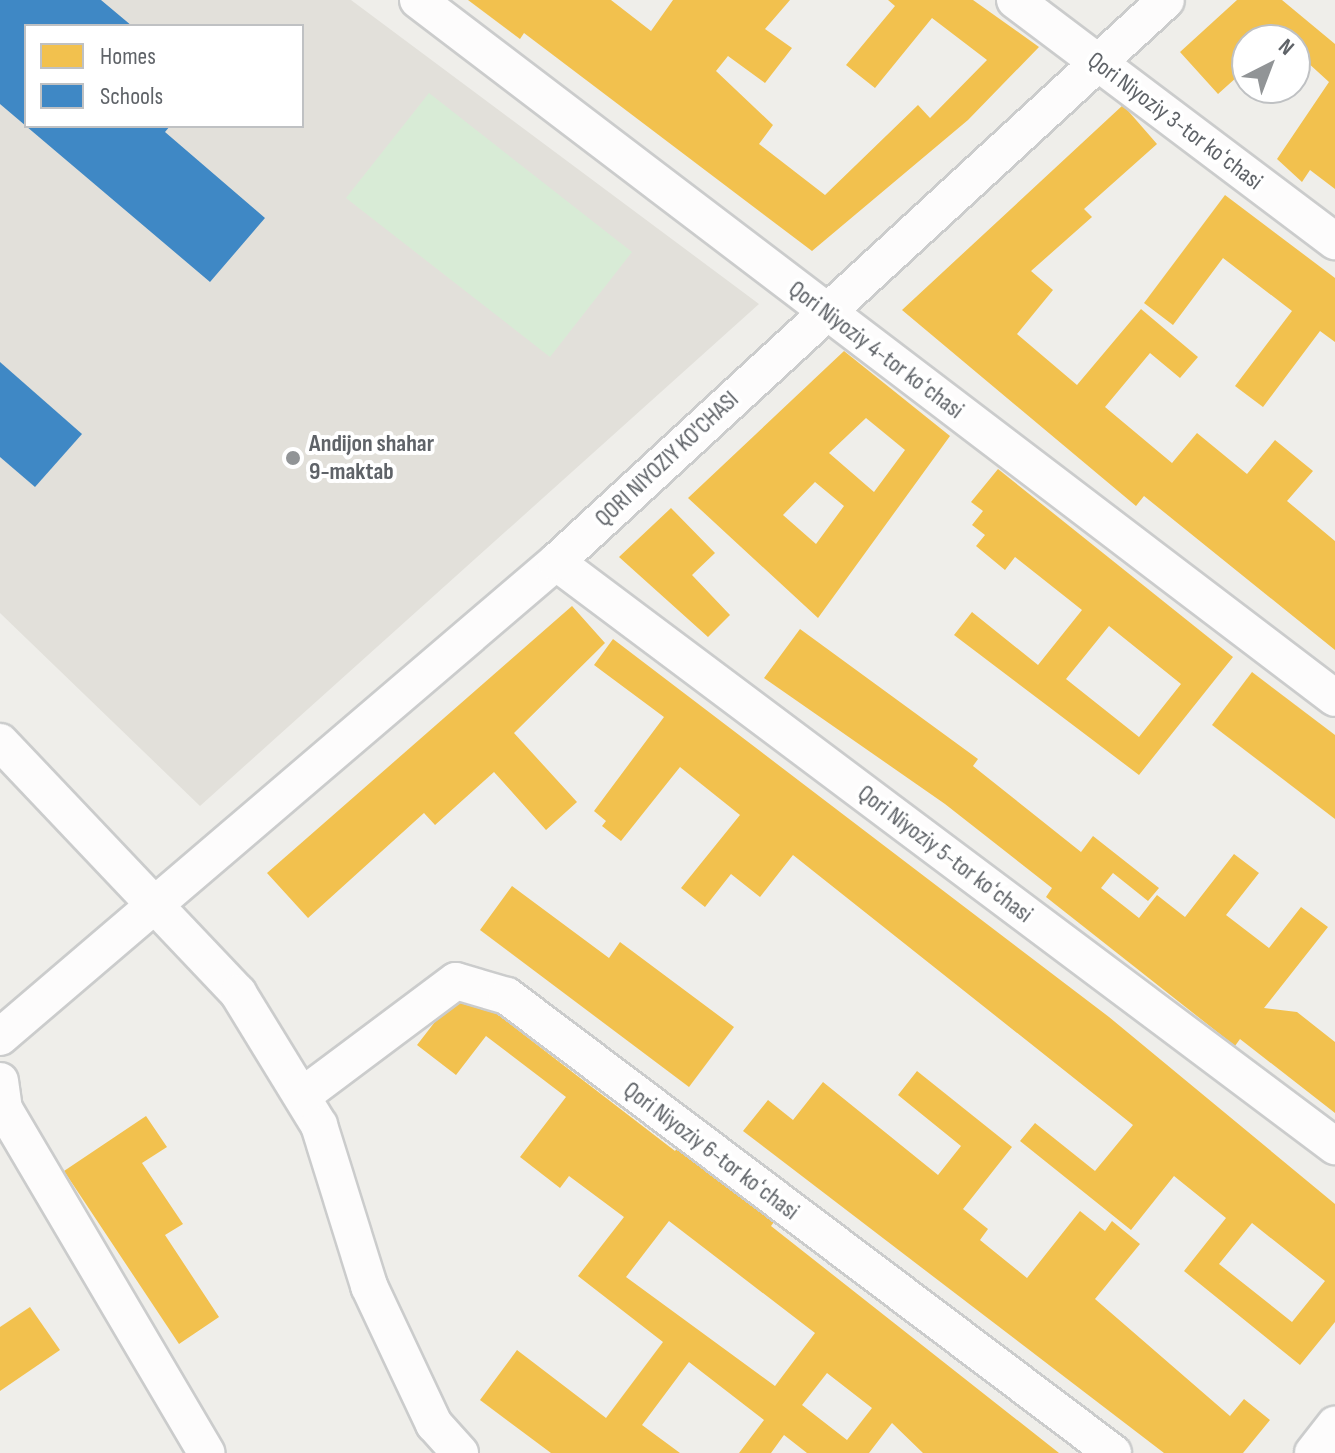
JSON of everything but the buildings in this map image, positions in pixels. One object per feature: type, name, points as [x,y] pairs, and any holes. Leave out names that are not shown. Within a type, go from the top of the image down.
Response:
[{"type":"street","name":"Qori Niyoziy 4-tor koʻchasi","points":[[418,0],[1335,698]]},
{"type":"street","name":"Qori Niyoziy 3-tor koʻchasi","points":[[1015,0],[1335,241]]},
{"type":"street","name":"QORI NIYOZIY KO'CHASI","points":[[0,1037],[556,562],[1166,0]]},
{"type":"street","name":"Qori Niyoziy 5-tor koʻchasi","points":[[556,562],[1335,1146]]},
{"type":"street","points":[[0,742],[148,909],[238,993],[319,1125],[369,1286],[434,1424],[460,1453]]},
{"type":"street","name":"Qori Niyoziy 6-tor koʻchasi","points":[[302,1096],[456,981],[507,996],[1113,1453]]},
{"type":"street","points":[[1,1101],[207,1453]]},
{"type":"street","points":[[1313,1453],[1335,1425]]},
{"type":"shaded area","name":"Andijon shahar 9-maktab","points":[[0,0],[351,0],[759,304],[200,806],[0,613]]},
{"type":"green space","points":[[429,93],[632,252],[550,357],[346,198]]},
{"type":"place","name":"Andijon shahar 9-maktab","points":[[293,458]]}]
